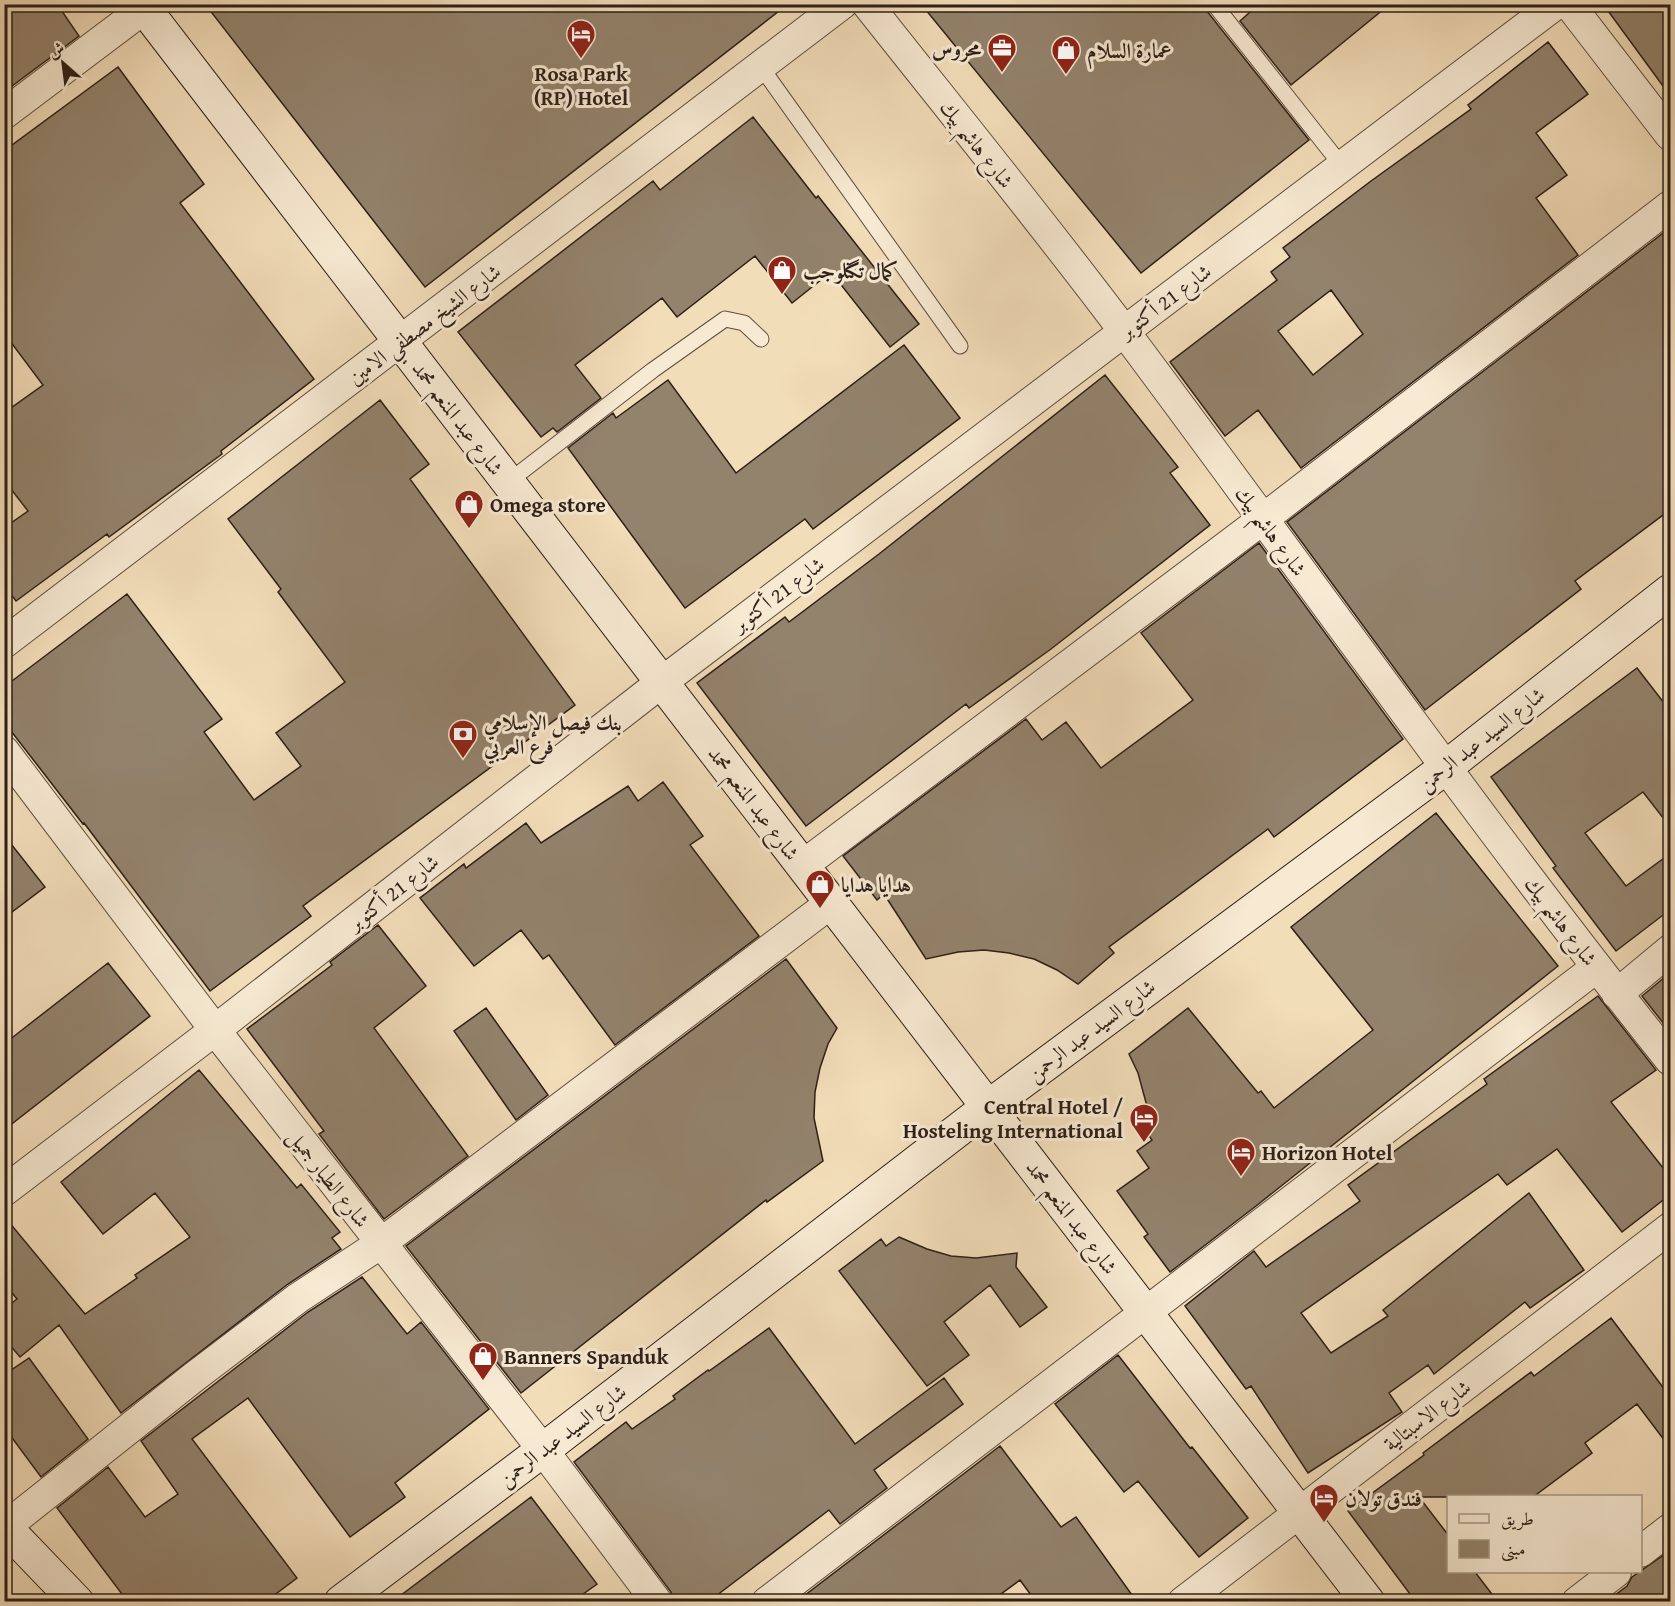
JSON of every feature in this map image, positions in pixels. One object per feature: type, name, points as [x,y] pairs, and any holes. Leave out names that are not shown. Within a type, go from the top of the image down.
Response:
[{"type":"street","name":"شارع الشيخ مصطفي الامين","points":[[4,643],[842,4]]},
{"type":"street","name":"شارع هاشم بيك","points":[[867,4],[1124,331],[1445,768],[1617,994],[1671,1060]]},
{"type":"street","name":"شارع 21 أكتوبر","points":[[4,1191],[662,682],[1556,4]]},
{"type":"street","points":[[1569,4],[1671,135]]},
{"type":"street","points":[[4,114],[145,6]]},
{"type":"street","name":"شارع عبد المنعم محمد","points":[[145,6],[400,342],[1368,1602]]},
{"type":"street","points":[[802,866],[1263,519],[1671,206]]},
{"type":"street","name":"شارع السيد عبد الرحمن","points":[[341,1602],[543,1450],[988,1107],[1445,768],[1671,591]]},
{"type":"street","name":"شارع الطيار جميل","points":[[4,752],[380,1244],[543,1450],[657,1602]]},
{"type":"street","points":[[77,1602],[5,1527],[298,1298],[380,1244],[831,903]]},
{"type":"street","points":[[1617,994],[1671,950]]},
{"type":"street","points":[[767,1602],[1597,967]]},
{"type":"street","name":"شارع الاسبتالية","points":[[1183,1602],[1671,1228]]},
{"type":"street","points":[[1642,1551],[1671,1530]]},
{"type":"street","points":[[1577,1602],[1615,1573]]},
{"type":"lane","points":[[1214,4],[1342,166]]},
{"type":"lane","points":[[761,67],[960,346]]},
{"type":"lane","points":[[508,482],[654,370],[725,320],[744,323],[761,339]]},
{"type":"building","points":[[4,4],[57,4],[79,36],[4,92]]},
{"type":"building","points":[[205,4],[788,4],[425,287]]},
{"type":"building","points":[[921,4],[1204,4],[1206,10],[1309,140],[1141,273]]},
{"type":"building","points":[[1259,4],[1390,4],[1291,85],[1240,21]]},
{"type":"building","points":[[1603,4],[1671,4],[1671,97]]},
{"type":"building","points":[[1548,42],[1588,94],[1536,133],[1567,175],[1536,198],[1578,255],[1301,468],[1258,410],[1225,436],[1170,362],[1277,280],[1271,272],[1290,257],[1283,248],[1471,109],[1468,105]],"holes":[[[1331,290],[1363,334],[1313,375],[1278,331]]]},
{"type":"building","points":[[118,67],[204,184],[180,203],[314,379],[221,451],[222,454],[109,537],[107,534],[16,601],[4,585],[4,528],[28,511],[4,480],[4,413],[43,385],[4,333],[4,151]]},
{"type":"building","points":[[753,117],[919,324],[890,347],[831,272],[792,303],[755,256],[677,317],[662,298],[575,365],[601,398],[557,432],[553,428],[541,437],[458,332],[653,181],[660,190]]},
{"type":"building","points":[[1671,227],[1671,509],[1575,581],[1581,589],[1425,710],[1287,522]]},
{"type":"building","points":[[904,345],[960,418],[813,529],[805,519],[685,608],[568,448],[613,413],[616,418],[668,380],[736,473]]},
{"type":"building","points":[[1105,375],[1178,467],[1170,473],[1210,525],[1051,649],[969,708],[966,704],[806,826],[697,683],[785,617],[789,622],[879,554]]},
{"type":"building","points":[[380,400],[429,464],[410,479],[575,705],[303,906],[311,916],[210,991],[84,823],[4,722],[4,687],[127,594],[222,719],[204,732],[254,800],[301,766],[276,733],[345,682],[278,592],[281,589],[228,519]]},
{"type":"building","points":[[1259,543],[1403,739],[1274,837],[1268,829],[1109,947],[1114,953],[1078,984],[1034,959],[1009,953],[984,950],[958,952],[926,959],[884,894],[877,900],[843,856],[1026,719],[1042,740],[1066,722],[1101,768],[1193,700],[1141,633]]},
{"type":"building","points":[[1637,668],[1671,712],[1671,828],[1643,792],[1585,833],[1626,886],[1671,853],[1671,909],[1616,951],[1553,868],[1556,866],[1491,777]]},
{"type":"building","points":[[663,782],[703,836],[690,845],[759,936],[615,1045],[549,955],[543,959],[521,930],[474,966],[420,898],[464,864],[466,868],[526,823],[541,843],[628,786],[638,801]]},
{"type":"building","points":[[1436,813],[1558,966],[1170,1272],[1144,1237],[1148,1234],[1117,1191],[1149,1168],[1137,1151],[1152,1140],[1143,1127],[1151,1121],[1138,1073],[1129,1054],[1188,1008],[1258,1093],[1261,1091],[1274,1108],[1373,1030],[1291,927]]},
{"type":"building","points":[[4,835],[45,887],[4,918]]},
{"type":"building","points":[[378,925],[426,986],[374,1028],[468,1156],[384,1219],[319,1134],[324,1131],[247,1029],[332,965],[330,962]]},
{"type":"building","points":[[786,959],[837,1028],[828,1044],[815,1092],[814,1118],[823,1161],[767,1202],[766,1200],[521,1393],[406,1246]]},
{"type":"building","points":[[108,963],[150,1016],[4,1130],[4,1044]]},
{"type":"building","points":[[1671,972],[1671,1033],[1642,996]]},
{"type":"building","points":[[1598,996],[1656,1070],[1611,1102],[1671,1178],[1671,1194],[1622,1232],[1557,1149],[1507,1185],[1498,1174],[1301,1313],[1331,1353],[1388,1316],[1383,1310],[1529,1193],[1584,1270],[1530,1308],[1525,1302],[1434,1374],[1428,1365],[1389,1393],[1402,1412],[1308,1473],[1251,1386],[1246,1389],[1185,1306],[1254,1251],[1266,1267],[1360,1201],[1348,1185],[1487,1084],[1484,1079]]},
{"type":"building","points":[[486,1008],[548,1095],[516,1120],[454,1031]]},
{"type":"building","points":[[199,1070],[297,1188],[301,1184],[340,1232],[332,1238],[341,1249],[288,1284],[121,1413],[59,1325],[20,1357],[4,1338],[4,1309],[17,1299],[4,1283],[4,1216],[85,1314],[137,1278],[135,1275],[190,1237],[155,1193],[103,1234],[61,1182]]},
{"type":"building","points":[[899,1237],[951,1256],[976,1258],[1017,1253],[1016,1267],[1047,1307],[1020,1327],[990,1285],[944,1322],[969,1355],[927,1386],[839,1271],[881,1239],[886,1246]]},
{"type":"building","points":[[362,1277],[407,1334],[421,1322],[489,1409],[395,1483],[405,1497],[350,1537],[248,1398],[192,1439],[297,1578],[265,1602],[128,1602],[57,1508],[108,1467],[145,1517],[178,1494],[141,1441],[308,1312]]},
{"type":"building","points":[[1611,1318],[1671,1398],[1671,1449],[1637,1404],[1585,1443],[1592,1453],[1536,1495],[1419,1497],[1447,1533],[1447,1573],[1476,1573],[1498,1602],[1416,1602],[1348,1511],[1531,1372],[1534,1376]]},
{"type":"building","points":[[769,1328],[855,1444],[944,1378],[963,1404],[874,1470],[887,1488],[840,1524],[829,1510],[708,1602],[674,1602],[671,1592],[574,1462],[626,1422],[632,1429],[675,1399],[673,1396],[708,1370]]},
{"type":"building","points":[[1118,1355],[1248,1518],[1199,1557],[1138,1481],[1124,1492],[1055,1404]]},
{"type":"building","points":[[29,1358],[88,1439],[41,1477],[4,1427],[4,1375]]},
{"type":"building","points":[[1000,1446],[1061,1527],[1076,1517],[1137,1602],[1036,1602],[1020,1580],[990,1602],[796,1602]]},
{"type":"building","points":[[531,1497],[597,1584],[572,1602],[392,1602]]},
{"type":"building","points":[[1671,1550],[1671,1602],[1606,1602],[1627,1586],[1632,1577],[1642,1573],[1642,1570]]},
{"type":"place","name":"Rosa Park (RP) Hotel","points":[[581,60]]},
{"type":"place","name":"محروس","points":[[1002,74]]},
{"type":"place","name":"عمارة السلام","points":[[1066,76]]},
{"type":"place","name":"كمال تگنلوجب","points":[[782,296]]},
{"type":"place","name":"Omega store","points":[[469,530]]},
{"type":"place","name":"بنك فيصل الإسلامي فرع العربي","points":[[463,760]]},
{"type":"place","name":"هدايا هدايا","points":[[820,910]]},
{"type":"place","name":"Central Hotel / Hosteling International","points":[[1144,1144]]},
{"type":"place","name":"Horizon Hotel","points":[[1241,1178]]},
{"type":"place","name":"Banners Spanduk","points":[[483,1382]]},
{"type":"place","name":"فندق تولان","points":[[1324,1524]]}]
